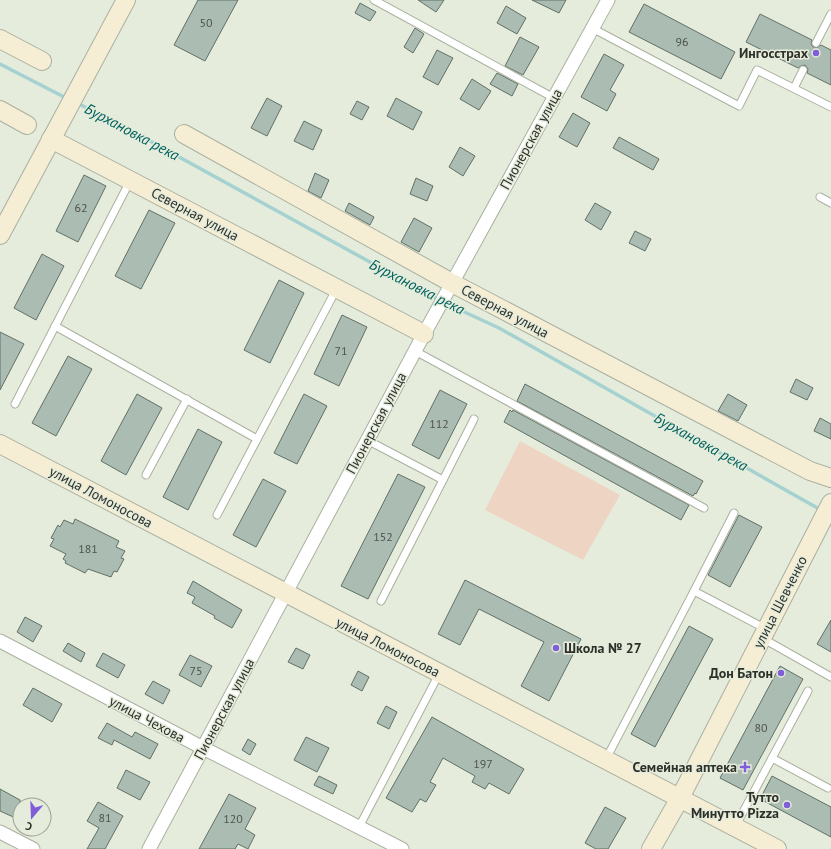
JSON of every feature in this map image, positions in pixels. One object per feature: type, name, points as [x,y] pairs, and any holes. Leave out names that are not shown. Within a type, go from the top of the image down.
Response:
[{"type":"street","points":[[0,236],[126,0]]},
{"type":"street","name":"Пионерская улица","points":[[149,849],[424,334],[608,0]]},
{"type":"street","points":[[0,39],[42,61]]},
{"type":"street","points":[[0,110],[27,125]]},
{"type":"street","name":"Северная улица","points":[[184,134],[452,283],[810,471],[831,478]]},
{"type":"street","name":"Северная улица","points":[[51,139],[424,334]]},
{"type":"street","name":"улица Ломоносова","points":[[0,444],[285,594],[777,849]]},
{"type":"street","name":"улица Шевченко","points":[[651,849],[680,798],[831,503]]},
{"type":"street","name":"улица Чехова","points":[[0,641],[203,748],[402,849]]},
{"type":"street","points":[[0,832],[33,849]]},
{"type":"lane","points":[[374,0],[554,98]]},
{"type":"lane","points":[[816,43],[831,14]]},
{"type":"lane","points":[[592,28],[739,106],[757,70],[831,107]]},
{"type":"lane","points":[[794,88],[803,70]]},
{"type":"lane","points":[[15,404],[130,181]]},
{"type":"lane","points":[[820,197],[831,203]]},
{"type":"lane","points":[[217,515],[337,288]]},
{"type":"lane","points":[[55,326],[257,439]]},
{"type":"lane","points":[[415,351],[704,508]]},
{"type":"lane","points":[[146,475],[187,400]]},
{"type":"lane","points":[[381,600],[474,419]]},
{"type":"lane","points":[[367,440],[443,480]]},
{"type":"lane","points":[[606,760],[734,513]]},
{"type":"lane","points":[[694,591],[831,677]]},
{"type":"lane","points":[[359,827],[440,674]]},
{"type":"lane","points":[[735,827],[808,691]]},
{"type":"lane","points":[[772,758],[828,788]]},
{"type":"shaded area","points":[[520,441],[620,495],[583,560],[485,510]]},
{"type":"building","points":[[198,0],[238,0],[205,61],[174,45]]},
{"type":"building","points":[[418,0],[444,0],[436,12]]},
{"type":"building","points":[[532,0],[566,0],[559,13]]},
{"type":"building","points":[[360,3],[376,12],[370,21],[355,13]]},
{"type":"building","points":[[644,4],[735,52],[721,79],[629,32]]},
{"type":"building","points":[[506,6],[526,18],[517,34],[497,23]]},
{"type":"building","points":[[760,14],[812,40],[811,44],[813,47],[818,47],[821,45],[831,50],[831,85],[807,73],[808,69],[805,65],[798,68],[746,42]]},
{"type":"building","points":[[415,28],[424,34],[413,53],[404,47]]},
{"type":"building","points":[[520,37],[539,47],[523,75],[505,66]]},
{"type":"building","points":[[437,50],[453,58],[438,85],[423,77]]},
{"type":"building","points":[[604,54],[624,65],[610,90],[616,94],[607,111],[581,97]]},
{"type":"building","points":[[497,73],[518,84],[512,96],[490,84]]},
{"type":"building","points":[[472,79],[491,91],[479,110],[460,99]]},
{"type":"building","points":[[267,98],[282,106],[267,136],[251,128]]},
{"type":"building","points":[[396,98],[422,112],[413,130],[387,116]]},
{"type":"building","points":[[357,101],[369,107],[362,120],[350,114]]},
{"type":"building","points":[[573,113],[590,123],[577,147],[559,137]]},
{"type":"building","points":[[304,121],[322,130],[313,150],[294,141]]},
{"type":"building","points":[[619,137],[659,159],[653,170],[613,148]]},
{"type":"building","points":[[460,147],[475,156],[463,176],[449,167]]},
{"type":"building","points":[[315,173],[329,180],[321,198],[308,191]]},
{"type":"building","points":[[84,175],[106,186],[78,242],[56,231]]},
{"type":"building","points":[[416,178],[433,186],[427,201],[410,194]]},
{"type":"building","points":[[349,203],[374,217],[370,225],[345,211]]},
{"type":"building","points":[[595,203],[611,212],[601,230],[585,220]]},
{"type":"building","points":[[149,210],[175,223],[141,289],[115,276]]},
{"type":"building","points":[[414,218],[432,228],[419,252],[401,242]]},
{"type":"building","points":[[635,231],[651,239],[645,251],[629,243]]},
{"type":"building","points":[[42,254],[64,266],[36,320],[14,308]]},
{"type":"building","points":[[279,280],[304,293],[270,363],[244,350]]},
{"type":"building","points":[[342,315],[367,327],[339,386],[314,374]]},
{"type":"building","points":[[0,332],[24,344],[0,390]]},
{"type":"building","points":[[68,356],[92,369],[56,436],[32,423]]},
{"type":"building","points":[[796,379],[813,388],[807,400],[790,392]]},
{"type":"building","points":[[525,384],[703,481],[696,494],[695,493],[693,496],[517,401]]},
{"type":"building","points":[[440,390],[467,404],[439,459],[412,445]]},
{"type":"building","points":[[137,394],[162,408],[126,475],[101,461]]},
{"type":"building","points":[[304,394],[327,406],[297,464],[274,453]]},
{"type":"building","points":[[728,394],[747,405],[738,421],[718,411]]},
{"type":"building","points":[[510,410],[512,412],[513,410],[689,505],[681,520],[504,422]]},
{"type":"building","points":[[820,418],[831,424],[831,439],[814,431]]},
{"type":"building","points":[[198,429],[222,442],[188,510],[163,497]]},
{"type":"building","points":[[398,474],[425,487],[368,599],[341,586]]},
{"type":"building","points":[[263,479],[286,491],[256,547],[233,535]]},
{"type":"building","points":[[739,515],[762,527],[730,587],[708,575]]},
{"type":"building","points":[[75,519],[119,541],[116,547],[125,551],[121,558],[124,559],[117,572],[114,571],[111,577],[88,569],[85,573],[65,563],[66,561],[63,559],[66,554],[50,546],[54,539],[51,538],[58,525],[60,527],[64,520],[73,524]]},
{"type":"building","points":[[465,580],[581,639],[549,701],[521,686],[544,642],[479,609],[460,645],[438,634]]},
{"type":"building","points":[[193,581],[242,610],[232,628],[192,603],[195,597],[187,593]]},
{"type":"building","points":[[25,617],[42,626],[33,642],[17,632]]},
{"type":"building","points":[[831,620],[831,652],[817,644]]},
{"type":"building","points":[[689,626],[713,639],[655,747],[631,734]]},
{"type":"building","points":[[68,643],[85,653],[81,662],[63,651]]},
{"type":"building","points":[[296,648],[310,655],[303,669],[288,662]]},
{"type":"building","points":[[103,653],[125,665],[118,678],[96,666]]},
{"type":"building","points":[[190,655],[212,666],[201,687],[179,675]]},
{"type":"building","points":[[780,666],[803,679],[743,790],[720,778]]},
{"type":"building","points":[[358,671],[369,677],[362,691],[351,685]]},
{"type":"building","points":[[153,681],[170,690],[163,704],[145,694]]},
{"type":"building","points":[[33,688],[62,704],[52,722],[23,705]]},
{"type":"building","points":[[386,706],[397,712],[389,729],[377,723]]},
{"type":"building","points":[[432,717],[524,769],[509,794],[489,783],[485,789],[472,782],[475,776],[443,758],[430,782],[436,785],[426,802],[420,799],[412,812],[386,798]]},
{"type":"building","points":[[107,723],[132,737],[135,732],[158,744],[150,759],[114,740],[112,745],[98,738]]},
{"type":"building","points":[[306,737],[329,748],[317,772],[294,760]]},
{"type":"building","points":[[248,739],[256,744],[250,755],[242,750]]},
{"type":"building","points":[[126,770],[150,782],[140,800],[117,788]]},
{"type":"building","points":[[319,776],[337,785],[333,794],[314,785]]},
{"type":"building","points":[[772,776],[831,807],[831,837],[760,799]]},
{"type":"building","points":[[0,789],[15,797],[12,797],[12,816],[0,811]]},
{"type":"building","points":[[229,794],[256,808],[245,829],[255,835],[248,849],[238,844],[235,849],[199,849]]},
{"type":"building","points":[[98,802],[123,816],[105,849],[87,849],[99,828],[87,821]]},
{"type":"building","points":[[605,807],[626,818],[608,849],[596,849],[585,843]]},
{"type":"waterway","name":"Бурхановка река","points":[[0,64],[68,99]]},
{"type":"waterway","name":"Бурхановка река","points":[[77,103],[119,124],[439,300]]},
{"type":"waterway","name":"Бурхановка река","points":[[445,303],[499,328],[821,510]]},
{"type":"place","name":"Ингосстрах","points":[[816,53]]},
{"type":"place","name":"Школа № 27","points":[[556,648]]},
{"type":"place","name":"Дон Батон","points":[[781,673]]},
{"type":"place","name":"Семейная аптека","points":[[745,767]]},
{"type":"place","name":"Тутто Минутто Pizza","points":[[787,805]]}]
